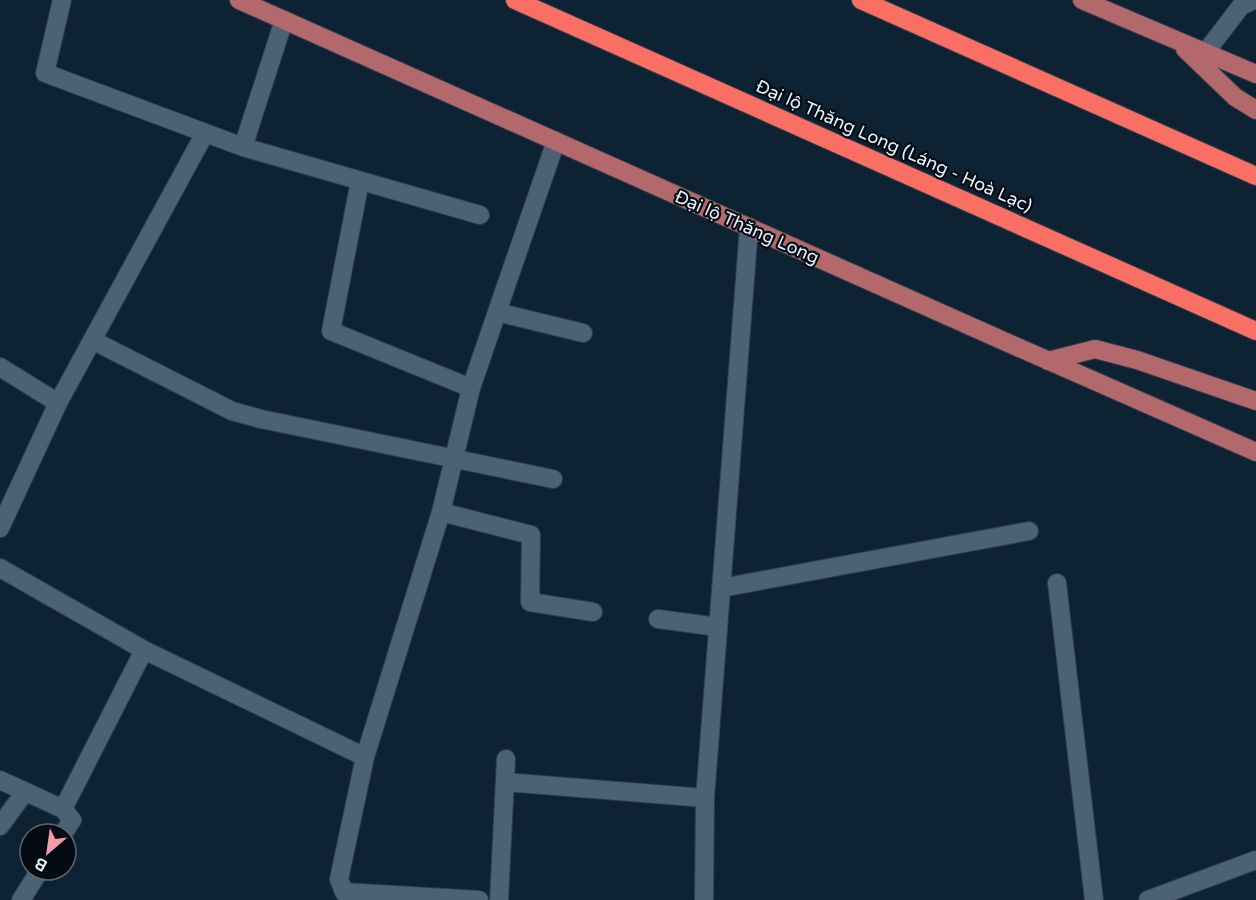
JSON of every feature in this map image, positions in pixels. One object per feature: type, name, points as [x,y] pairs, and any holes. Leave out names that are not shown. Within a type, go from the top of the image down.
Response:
[{"type":"highway","name":"Đại lộ Thăng Long (Láng - Hoà Lạc)","points":[[515,0],[1256,331]]},
{"type":"highway","points":[[861,0],[1256,176]]},
{"type":"main road","name":"Đại lộ Thăng Long","points":[[240,0],[1256,452]]},
{"type":"main road","points":[[1083,0],[1256,74]]},
{"type":"main road","points":[[1177,42],[1235,97],[1256,110]]},
{"type":"main road","points":[[1048,361],[1095,349],[1137,360],[1256,401]]},
{"type":"street","points":[[62,0],[45,74],[243,147],[480,215]]},
{"type":"street","points":[[1205,53],[1241,6],[1254,0]]},
{"type":"street","points":[[243,147],[285,20]]},
{"type":"street","points":[[0,528],[58,403],[205,133]]},
{"type":"street","points":[[477,900],[341,896],[339,879],[365,757],[441,512],[471,388],[556,141]]},
{"type":"street","points":[[360,181],[331,331],[471,388]]},
{"type":"street","points":[[704,900],[705,798],[749,227]]},
{"type":"street","points":[[497,312],[583,333]]},
{"type":"street","points":[[92,339],[232,411],[261,419],[553,479]]},
{"type":"street","points":[[0,367],[58,403]]},
{"type":"street","points":[[441,512],[531,535],[530,602],[593,612]]},
{"type":"street","points":[[721,588],[1029,531]]},
{"type":"street","points":[[0,568],[144,650],[365,757]]},
{"type":"street","points":[[1057,583],[1094,900]]},
{"type":"street","points":[[658,619],[718,627]]},
{"type":"street","points":[[63,809],[144,650]]},
{"type":"street","points":[[499,900],[506,759]]},
{"type":"street","points":[[0,780],[63,809],[72,820],[71,822]]},
{"type":"street","points":[[505,782],[705,798]]},
{"type":"street","points":[[0,826],[25,792]]},
{"type":"street","points":[[1148,900],[1256,860]]},
{"type":"street","points":[[21,900],[32,882]]}]
